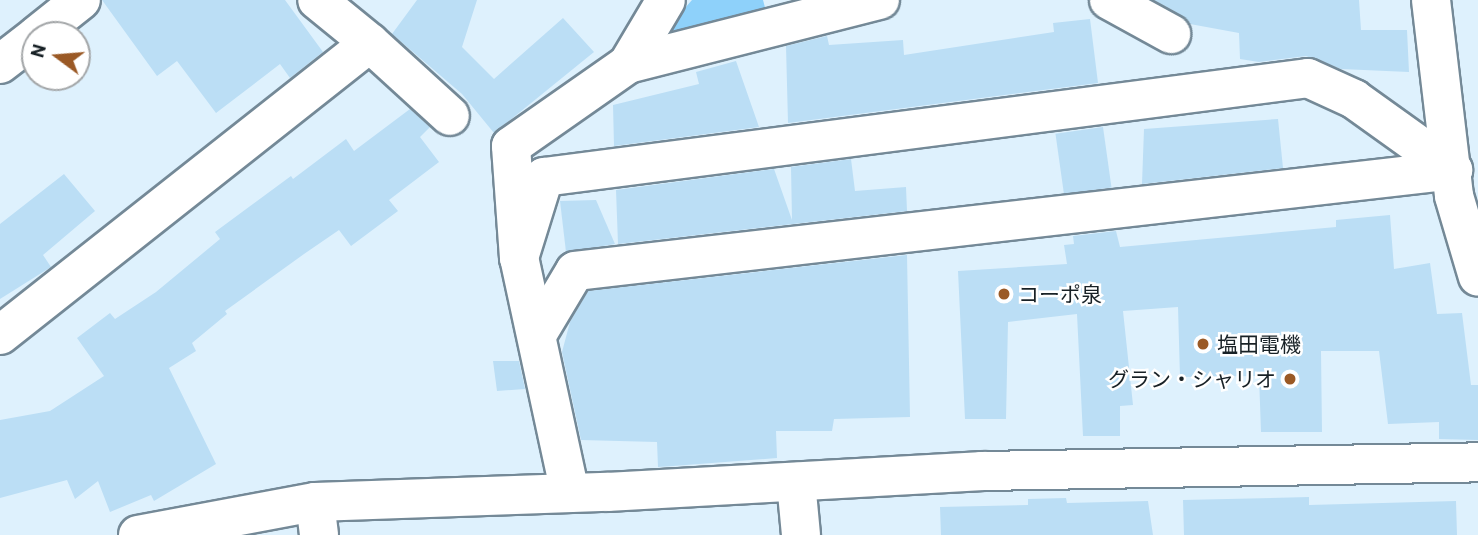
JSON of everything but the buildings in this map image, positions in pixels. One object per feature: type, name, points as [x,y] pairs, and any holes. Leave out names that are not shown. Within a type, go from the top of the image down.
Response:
[{"type":"street","points":[[55,21],[81,0]]},
{"type":"street","points":[[317,0],[370,43],[450,116]]},
{"type":"street","points":[[628,64],[666,0]]},
{"type":"street","points":[[570,493],[519,258],[511,146],[628,64],[880,0]]},
{"type":"street","points":[[1109,0],[1171,34]]},
{"type":"street","points":[[1431,0],[1454,196],[1478,276]]},
{"type":"street","points":[[0,335],[370,43]]},
{"type":"street","points":[[0,64],[21,48]]},
{"type":"street","points":[[519,258],[544,177],[1308,78],[1353,99],[1453,170]]},
{"type":"street","points":[[537,333],[575,271],[1453,170]]},
{"type":"street","points":[[138,535],[570,493],[982,471],[1478,462]]},
{"type":"street","points":[[796,482],[801,535]]},
{"type":"shaded area","points":[[692,0],[763,0],[767,15],[672,43],[664,32]]},
{"type":"place","name":"コーポ泉","points":[[1004,294]]},
{"type":"place","name":"塩田電機","points":[[1203,344]]},
{"type":"place","name":"グラン・シャリオ","points":[[1290,379]]}]
